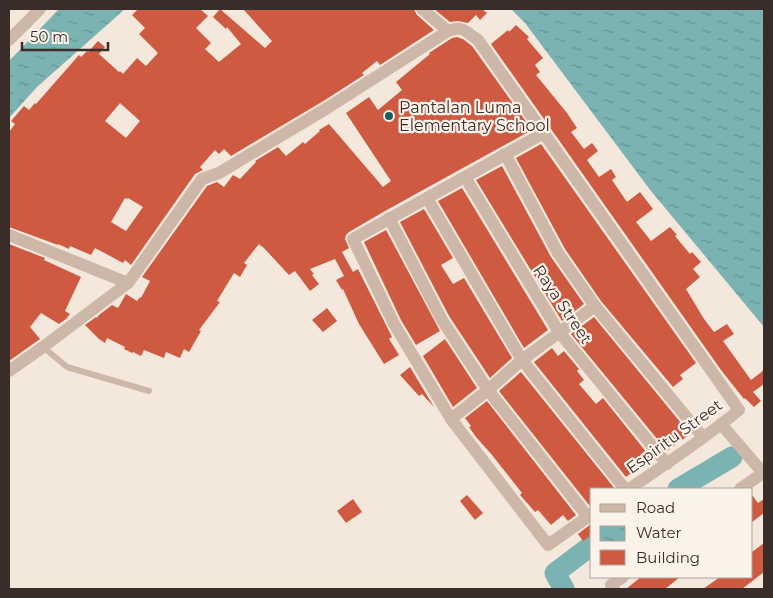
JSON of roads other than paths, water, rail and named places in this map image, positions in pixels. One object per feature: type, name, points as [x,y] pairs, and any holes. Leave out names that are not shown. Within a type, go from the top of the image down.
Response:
[{"type":"street","points":[[9,40],[40,9]]},
{"type":"street","points":[[422,9],[448,31]]},
{"type":"street","points":[[9,371],[128,284],[202,179],[219,173],[448,31],[454,28],[461,28],[478,40],[544,133],[389,218],[353,239],[394,324],[451,419],[548,545],[590,516],[488,390],[442,320],[389,218]]},
{"type":"street","name":"Espiritu Street","points":[[544,133],[738,410],[724,427],[703,437],[667,464],[629,488]]},
{"type":"street","points":[[505,154],[558,253],[595,306],[703,437]]},
{"type":"street","name":"Raya Street","points":[[465,177],[559,332],[667,464]]},
{"type":"street","points":[[427,198],[522,360],[626,488]]},
{"type":"street","points":[[9,235],[128,284]]},
{"type":"street","points":[[451,419],[522,360],[595,306]]},
{"type":"street","points":[[724,427],[761,471],[741,488]]},
{"type":"street","points":[[614,589],[611,585],[621,578]]},
{"type":"lane","points":[[43,347],[67,367],[150,391]]},
{"type":"water","points":[[59,9],[125,9],[37,87],[9,118],[9,61]]},
{"type":"water","points":[[511,9],[764,9],[764,327],[651,191],[525,23]]},
{"type":"waterway","points":[[680,488],[732,457]]},
{"type":"waterway","points":[[564,589],[555,573],[590,547]]},
{"type":"place","name":"Pantalan Luma Elementary School","points":[[389,116]]}]
